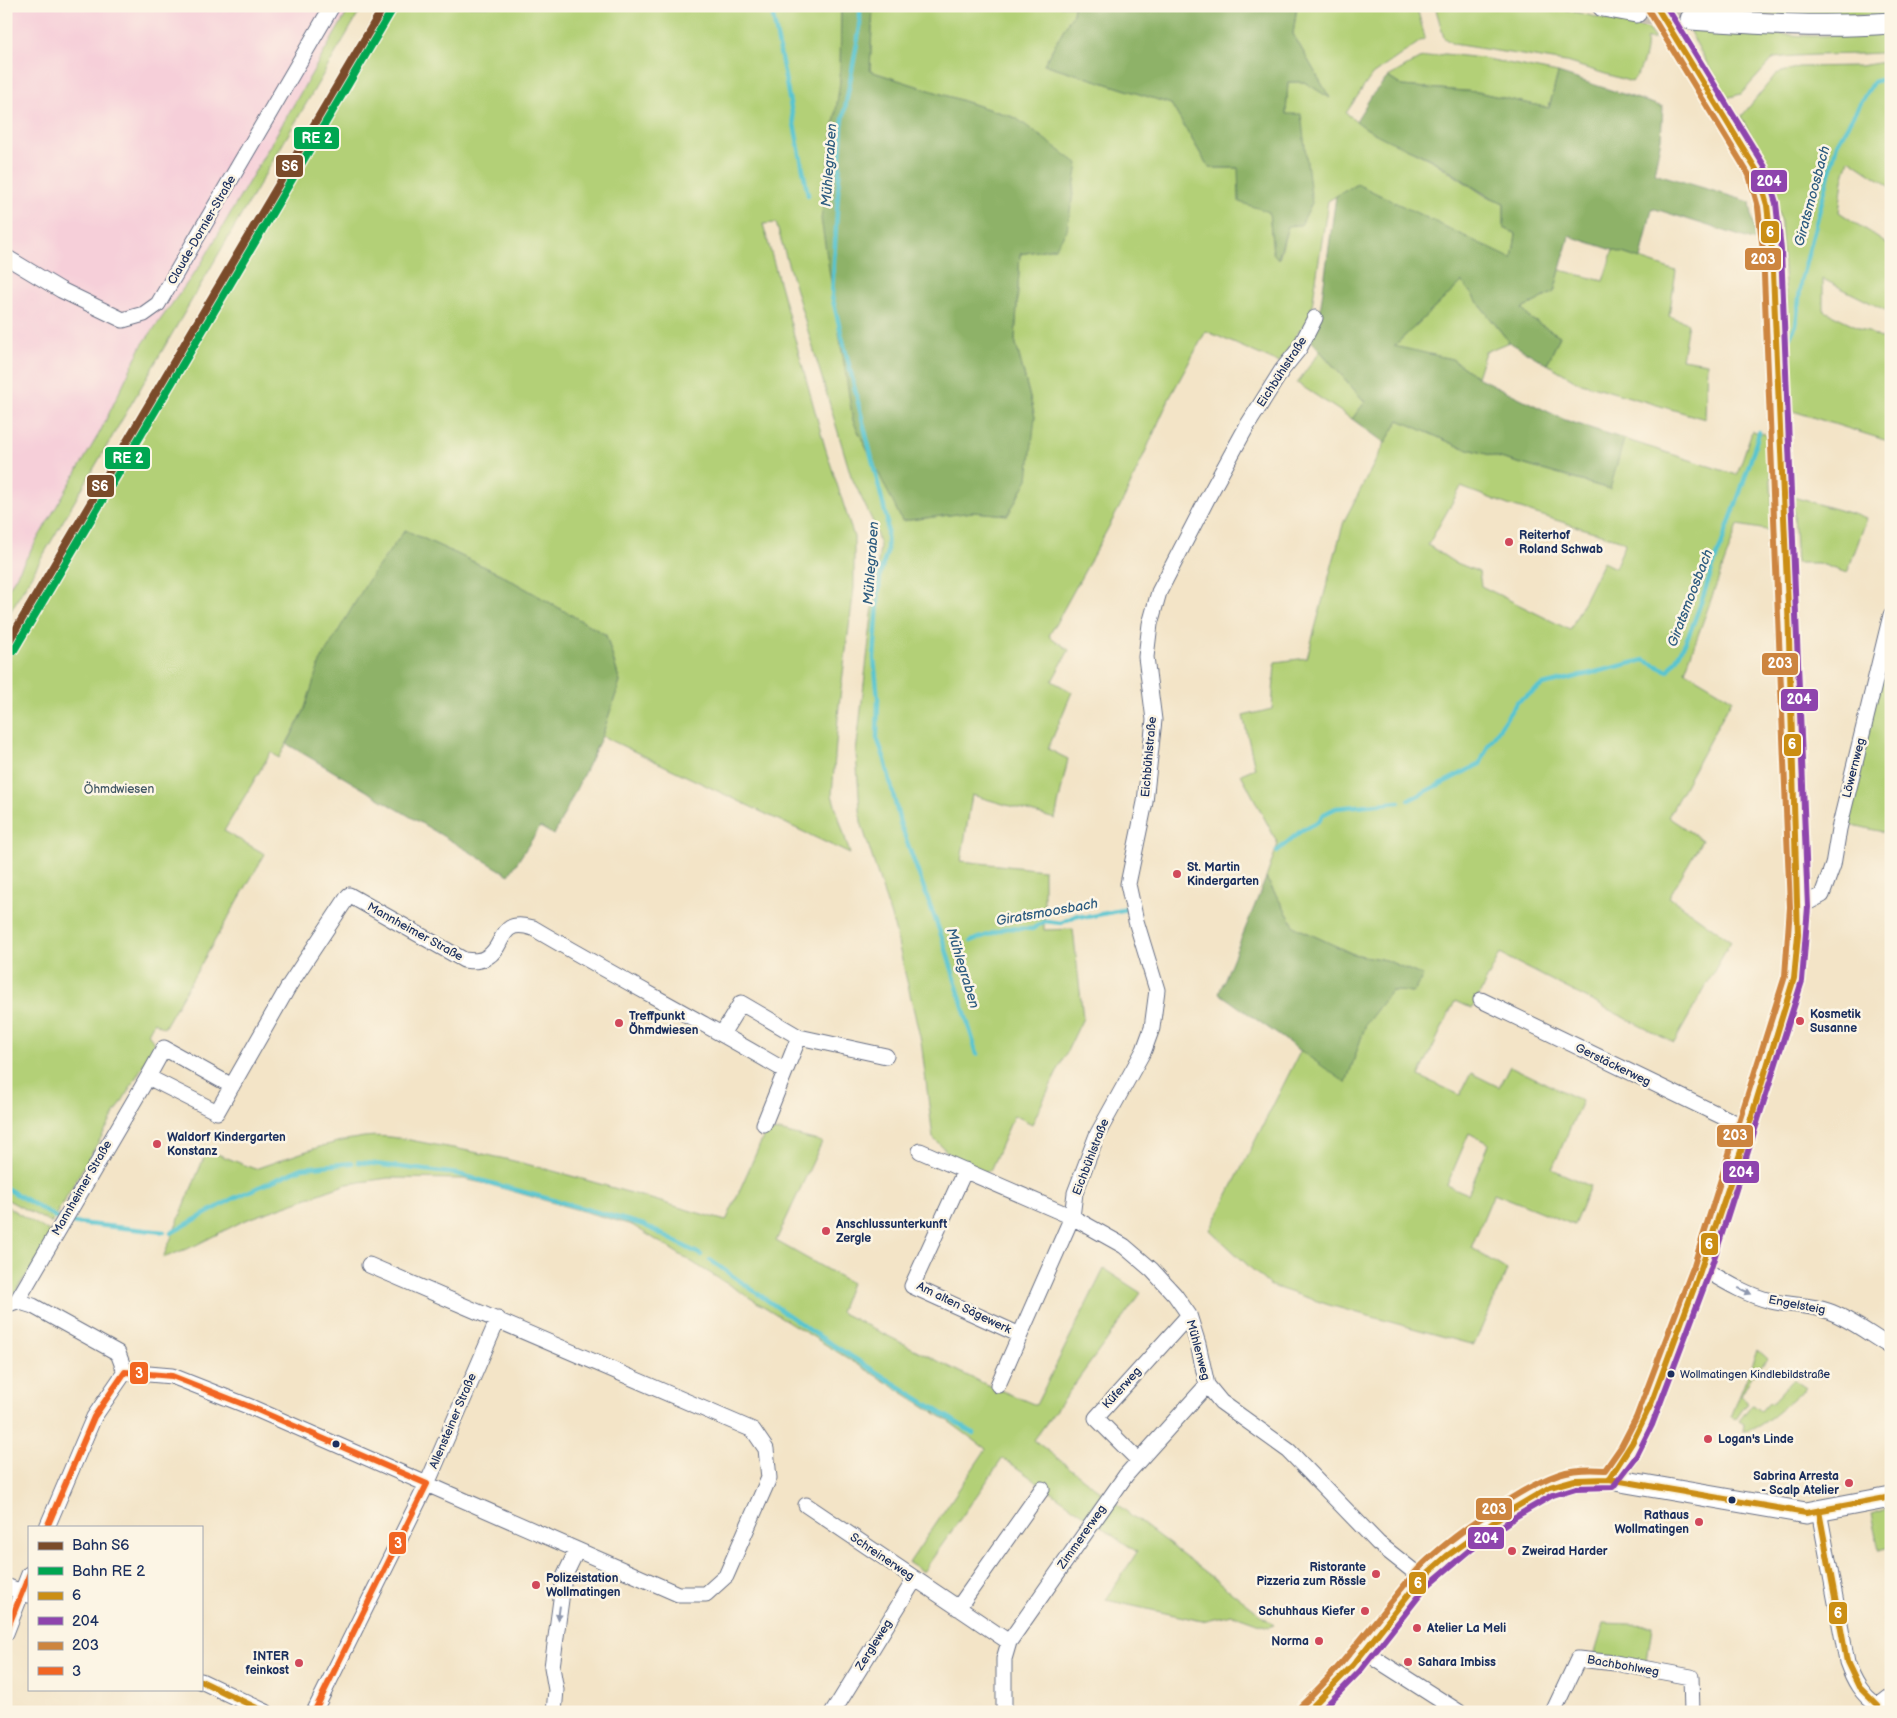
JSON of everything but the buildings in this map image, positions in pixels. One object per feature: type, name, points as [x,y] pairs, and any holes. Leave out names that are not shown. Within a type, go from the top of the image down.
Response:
[{"type":"main road","points":[[1603,6],[1636,12]]},
{"type":"main road","points":[[1608,1479],[1629,1452],[1644,1421],[1702,1268],[1794,978],[1799,907],[1778,364],[1772,250],[1767,205],[1757,171],[1656,6]]},
{"type":"main road","points":[[1691,19],[1769,25],[1850,26],[1891,23]]},
{"type":"main road","points":[[1307,1712],[1365,1652],[1422,1578],[1457,1548],[1540,1493],[1562,1482],[1584,1478],[1608,1479],[1806,1513],[1891,1497]]},
{"type":"street","name":"Claude-Dornier-Straße","points":[[6,257],[61,290],[123,320],[144,314],[158,304],[332,6]]},
{"type":"street","name":"Eichbühlstraße","points":[[1072,1217],[1076,1193],[1097,1135],[1144,1050],[1152,1028],[1157,990],[1136,921],[1128,884],[1145,802],[1154,720],[1146,657],[1150,624],[1159,592],[1207,499],[1247,426],[1282,370],[1298,349],[1315,318]]},
{"type":"street","name":"Löwernweg","points":[[1799,907],[1822,895],[1833,865],[1839,829],[1891,615]]},
{"type":"street","name":"Mannheimer Straße","points":[[148,1077],[217,1112],[290,984],[349,895],[464,960],[477,961],[489,956],[504,933],[513,927],[524,925],[533,928],[610,974],[722,1034],[784,1070]]},
{"type":"street","name":"Gerstäckerweg","points":[[1481,1000],[1746,1128]]},
{"type":"street","points":[[722,1034],[741,1002],[799,1036],[886,1056]]},
{"type":"street","points":[[764,1124],[799,1036]]},
{"type":"street","name":"Mannheimer Straße","points":[[12,1303],[164,1048],[232,1086]]},
{"type":"street","name":"Mühlenweg","points":[[920,1151],[1072,1217],[1124,1246],[1175,1295],[1189,1315],[1207,1385],[1221,1402],[1289,1451],[1378,1543],[1422,1578]]},
{"type":"street","name":"Am alten Sägewerk","points":[[965,1170],[912,1286],[1020,1335]]},
{"type":"street","name":"Am alten Sägewerk","points":[[998,1385],[1072,1217]]},
{"type":"street","points":[[124,1372],[172,1376],[253,1408],[678,1594],[706,1594],[726,1576],[768,1478],[766,1449],[753,1430],[369,1265]]},
{"type":"street","name":"Engelsteig","points":[[1702,1268],[1747,1293],[1772,1302],[1807,1305],[1828,1311],[1855,1324],[1891,1347]]},
{"type":"street","points":[[12,1303],[33,1306],[118,1353],[124,1372]]},
{"type":"street","name":"Küferweg","points":[[1138,1460],[1096,1418],[1189,1315]]},
{"type":"street","name":"Allensteiner Straße","points":[[314,1712],[427,1484],[498,1319]]},
{"type":"street","points":[[47,1526],[94,1417],[124,1372]]},
{"type":"street","name":"Zimmererweg","points":[[1004,1712],[1004,1659],[1010,1642],[1101,1509],[1138,1460],[1207,1385]]},
{"type":"street","points":[[958,1608],[1042,1489]]},
{"type":"street","name":"Schreinerweg","points":[[806,1505],[1010,1642]]},
{"type":"street","points":[[1819,1511],[1847,1662],[1854,1680],[1864,1696],[1878,1709],[1891,1696]]},
{"type":"street","points":[[554,1712],[556,1690],[552,1667],[564,1576],[576,1550]]},
{"type":"street","points":[[6,1633],[25,1593],[28,1579]]},
{"type":"street","name":"Zergleweg","points":[[832,1712],[915,1579]]},
{"type":"street","points":[[6,1586],[25,1593]]},
{"type":"street","points":[[1365,1652],[1459,1712]]},
{"type":"street","name":"Bachbohlweg","points":[[1553,1712],[1578,1659],[1691,1677],[1692,1712]]},
{"type":"street","points":[[202,1681],[266,1712]]},
{"type":"shaded area","points":[[6,6],[351,6],[201,264],[142,345],[100,432],[6,593]]},
{"type":"green space","points":[[351,6],[363,6],[6,619],[6,593],[100,432],[142,345],[201,264]]},
{"type":"green space","name":"Öhmdwiesen","points":[[392,6],[841,6],[840,81],[902,521],[973,512],[1008,515],[1035,417],[1015,340],[1020,254],[1055,248],[1016,118],[870,71],[873,6],[1074,6],[1073,13],[1044,64],[1171,104],[1209,168],[1238,168],[1269,211],[1273,253],[1279,259],[1288,226],[1286,114],[1288,82],[1304,82],[1329,97],[1293,34],[1297,6],[1417,8],[1425,38],[1372,75],[1346,113],[1367,129],[1433,161],[1484,195],[1504,203],[1504,228],[1516,234],[1512,260],[1357,184],[1328,201],[1310,319],[1301,328],[1279,363],[1206,331],[1169,399],[1124,499],[1049,636],[1069,650],[1052,681],[1072,692],[1048,749],[1068,759],[1055,819],[972,795],[961,861],[1044,870],[1044,930],[1073,929],[1083,1018],[1032,1124],[1014,1115],[990,1171],[987,1170],[985,1173],[959,1163],[933,1138],[921,1041],[894,926],[861,822],[856,753],[880,546],[873,522],[851,476],[776,223],[763,224],[825,447],[854,537],[854,588],[839,705],[832,795],[850,854],[602,736],[620,682],[606,635],[500,574],[405,530],[310,693],[304,711],[279,758],[271,752],[224,831],[265,854],[164,1028],[154,1022],[148,1033],[155,1045],[51,1223],[6,1199],[6,661]]},
{"type":"green space","points":[[841,6],[873,6],[870,71],[1016,118],[1078,164],[1067,230],[1055,248],[1020,254],[1015,340],[1035,417],[1028,479],[1008,515],[973,512],[902,521],[853,421],[821,219],[840,81]]},
{"type":"green space","points":[[1074,6],[1297,6],[1293,34],[1330,98],[1304,82],[1288,82],[1286,114],[1301,114],[1312,203],[1301,225],[1288,226],[1278,259],[1273,253],[1269,212],[1239,202],[1238,168],[1209,168],[1171,104],[1044,64],[1073,13]]},
{"type":"green space","points":[[1435,6],[1547,6],[1647,28],[1655,39],[1646,39],[1643,62],[1632,82],[1566,62],[1453,44],[1444,38]]},
{"type":"green space","points":[[1679,6],[1891,6],[1891,16],[1718,14],[1681,10]]},
{"type":"green space","points":[[1689,30],[1811,36],[1891,34],[1891,52],[1774,58],[1741,94],[1726,98]]},
{"type":"green space","points":[[1444,54],[1482,58],[1558,73],[1549,108],[1477,92],[1402,86],[1388,77],[1419,59]]},
{"type":"green space","points":[[1891,61],[1891,187],[1849,159],[1843,180],[1839,212],[1891,247],[1891,313],[1823,279],[1823,310],[1891,343],[1891,442],[1793,411],[1781,223],[1767,164],[1741,117],[1776,74],[1799,67],[1860,66]]},
{"type":"green space","points":[[1558,73],[1663,107],[1661,139],[1654,173],[1750,202],[1756,241],[1652,208],[1641,259],[1569,236],[1554,292],[1522,309],[1531,319],[1560,336],[1547,364],[1509,342],[1462,282],[1394,346],[1452,359],[1477,377],[1565,420],[1624,439],[1610,489],[1458,446],[1399,420],[1385,443],[1352,419],[1365,402],[1309,338],[1319,319],[1336,196],[1357,184],[1512,259],[1516,234],[1504,228],[1504,203],[1485,194],[1432,160],[1383,138],[1356,121],[1372,95],[1388,77],[1402,86],[1477,92],[1549,108]]},
{"type":"green space","points":[[1613,250],[1676,271],[1669,316],[1688,323],[1682,359],[1707,363],[1705,419],[1578,382],[1547,364],[1560,336],[1531,319],[1522,309],[1554,292],[1560,270],[1603,281]]},
{"type":"green space","points":[[1462,282],[1509,342],[1485,352],[1477,377],[1452,359],[1393,347]]},
{"type":"green space","points":[[1320,351],[1365,402],[1352,419],[1297,383]]},
{"type":"green space","points":[[1399,420],[1458,446],[1609,489],[1624,439],[1737,475],[1752,431],[1765,434],[1769,439],[1773,531],[1738,525],[1685,671],[1732,699],[1668,817],[1702,840],[1669,897],[1731,941],[1674,1043],[1500,954],[1472,1009],[1455,1001],[1419,1076],[1460,1095],[1471,1073],[1499,1087],[1510,1066],[1582,1101],[1552,1169],[1590,1186],[1574,1225],[1494,1193],[1471,1248],[1507,1270],[1474,1345],[1329,1305],[1269,1285],[1210,1230],[1301,1050],[1346,1082],[1366,1023],[1391,991],[1413,992],[1423,976],[1386,960],[1353,954],[1295,927],[1266,878],[1278,844],[1241,774],[1255,768],[1243,716],[1272,709],[1275,662],[1307,658],[1344,521]],"holes":[[[1461,487],[1508,505],[1626,542],[1615,568],[1603,562],[1570,630],[1481,586],[1479,572],[1452,561],[1428,545]],[[1469,1133],[1489,1144],[1468,1194],[1447,1185]]]},
{"type":"green space","points":[[1793,497],[1867,518],[1847,573],[1818,563],[1797,563]]},
{"type":"green space","points":[[405,530],[500,574],[606,635],[620,682],[602,736],[554,835],[540,827],[509,875],[287,744],[304,711],[320,662],[369,579]]},
{"type":"green space","points":[[1891,632],[1891,834],[1845,823]]},
{"type":"green space","points":[[1266,878],[1295,927],[1353,954],[1386,960],[1423,976],[1414,992],[1391,991],[1366,1024],[1346,1083],[1219,993]]},
{"type":"green space","points":[[779,1131],[822,1142],[776,1241],[851,1283],[840,1312],[978,1381],[1036,1405],[1104,1269],[1141,1293],[1034,1440],[1274,1625],[1268,1627],[1232,1614],[1202,1621],[1106,1600],[1137,1552],[1003,1458],[923,1572],[909,1563],[986,1449],[948,1421],[632,1225],[464,1179],[388,1178],[347,1184],[243,1221],[194,1246],[163,1258],[207,1150],[255,1169],[309,1150],[350,1139],[373,1136],[400,1138],[545,1169],[726,1221],[765,1133]]},
{"type":"green space","points":[[6,1206],[55,1235],[6,1305]]},
{"type":"green space","points":[[1758,1350],[1768,1359],[1752,1376],[1741,1396],[1748,1402],[1736,1419],[1731,1417]]},
{"type":"green space","points":[[1793,1379],[1806,1388],[1776,1414],[1758,1426],[1743,1431],[1744,1424],[1739,1421],[1752,1404],[1761,1411]]},
{"type":"green space","points":[[1891,1508],[1891,1547],[1879,1550],[1871,1514]]},
{"type":"green space","points":[[1604,1623],[1652,1625],[1647,1662],[1594,1656]]},
{"type":"waterway","points":[[771,6],[808,195]]},
{"type":"waterway","name":"Mühlegraben","points":[[860,6],[860,27],[842,125],[832,296],[887,520],[887,552],[880,574],[874,658],[878,699],[877,738],[885,760],[900,823],[945,946],[977,1054]]},
{"type":"waterway","name":"Giratsmoosbach","points":[[1788,341],[1796,325],[1801,281],[1837,144],[1873,82],[1891,77]]},
{"type":"waterway","name":"Giratsmoosbach","points":[[1409,800],[1480,764],[1489,744],[1517,702],[1543,685],[1644,660],[1668,671],[1676,660],[1694,622],[1743,484],[1759,432]]},
{"type":"waterway","name":"Giratsmoosbach","points":[[1277,851],[1302,830],[1319,821],[1324,814],[1336,808],[1399,802]]},
{"type":"waterway","name":"Giratsmoosbach","points":[[971,941],[1007,928],[1032,929],[1045,921],[1061,923],[1077,915],[1087,917],[1127,909]]},
{"type":"waterway","points":[[358,1162],[458,1174],[644,1225],[701,1255]]},
{"type":"waterway","points":[[171,1233],[234,1198],[302,1168],[352,1163]]},
{"type":"waterway","points":[[6,1188],[57,1218]]},
{"type":"waterway","points":[[67,1222],[164,1232]]},
{"type":"waterway","points":[[710,1260],[814,1333],[973,1433]]},
{"type":"tunnel","points":[[1636,12],[1691,19]]},
{"type":"rail line","name":"S6","points":[[6,646],[384,6]]},
{"type":"transit line","name":"6","points":[[1609,1479],[1632,1443],[1651,1404],[1697,1280],[1741,1151],[1794,978],[1798,935],[1788,606],[1772,250],[1767,205],[1757,171],[1656,6]]},
{"type":"transit line","name":"204","points":[[1320,1712],[1360,1671],[1427,1586],[1472,1548],[1515,1517],[1553,1495],[1576,1488],[1613,1487],[1636,1457],[1652,1425],[1710,1271],[1802,981],[1808,907],[1781,250],[1776,203],[1765,167],[1666,6]]},
{"type":"transit line","points":[[14,650],[392,10]]},
{"type":"transit line","name":"203","points":[[1301,1706],[1345,1659],[1413,1575],[1441,1548],[1503,1503],[1543,1481],[1570,1471],[1605,1470],[1621,1447],[1636,1418],[1694,1265],[1785,976],[1790,907],[1763,251],[1758,207],[1749,175],[1649,11]]},
{"type":"transit line","name":"3","points":[[47,1526],[94,1417],[125,1372],[172,1376],[253,1408],[427,1484],[314,1712]]},
{"type":"transit line","name":"6","points":[[1307,1712],[1353,1665],[1420,1580],[1447,1556],[1511,1510],[1550,1487],[1575,1480],[1609,1479],[1806,1513],[1891,1497]]},
{"type":"transit line","name":"6","points":[[1819,1511],[1847,1662],[1859,1687],[1878,1706]]},
{"type":"transit line","name":"3","points":[[6,1632],[28,1577]]},
{"type":"transit line","name":"6","points":[[202,1681],[265,1712]]},
{"type":"place","name":"Reiterhof Roland Schwab","points":[[1509,542]]},
{"type":"place","name":"St. Martin Kindergarten","points":[[1177,874]]},
{"type":"place","name":"Kosmetik Susanne","points":[[1800,1021]]},
{"type":"place","name":"Treffpunkt Öhmdwiesen","points":[[619,1023]]},
{"type":"place","name":"Waldorf Kindergarten Konstanz","points":[[157,1144]]},
{"type":"place","name":"Anschlussunterkunft Zergle","points":[[826,1231]]},
{"type":"place","name":"Wollmatingen Kindlebildstraße","points":[[1671,1374]]},
{"type":"place","name":"Logan's Linde","points":[[1708,1439]]},
{"type":"place","name":"Sabrina Arresta - Scalp Atelier","points":[[1849,1483]]},
{"type":"place","name":"Rathaus Wollmatingen","points":[[1699,1522]]},
{"type":"place","name":"Zweirad Harder","points":[[1512,1551]]},
{"type":"place","name":"Ristorante Pizzeria zum Rössle","points":[[1376,1574]]},
{"type":"place","name":"Polizeistation Wollmatingen","points":[[536,1585]]},
{"type":"place","name":"Schuhhaus Kiefer","points":[[1365,1611]]},
{"type":"place","name":"Atelier La Meli","points":[[1417,1628]]},
{"type":"place","name":"Norma","points":[[1319,1641]]},
{"type":"place","name":"Sahara Imbiss","points":[[1408,1662]]},
{"type":"place","name":"INTER feinkost","points":[[299,1663]]}]
